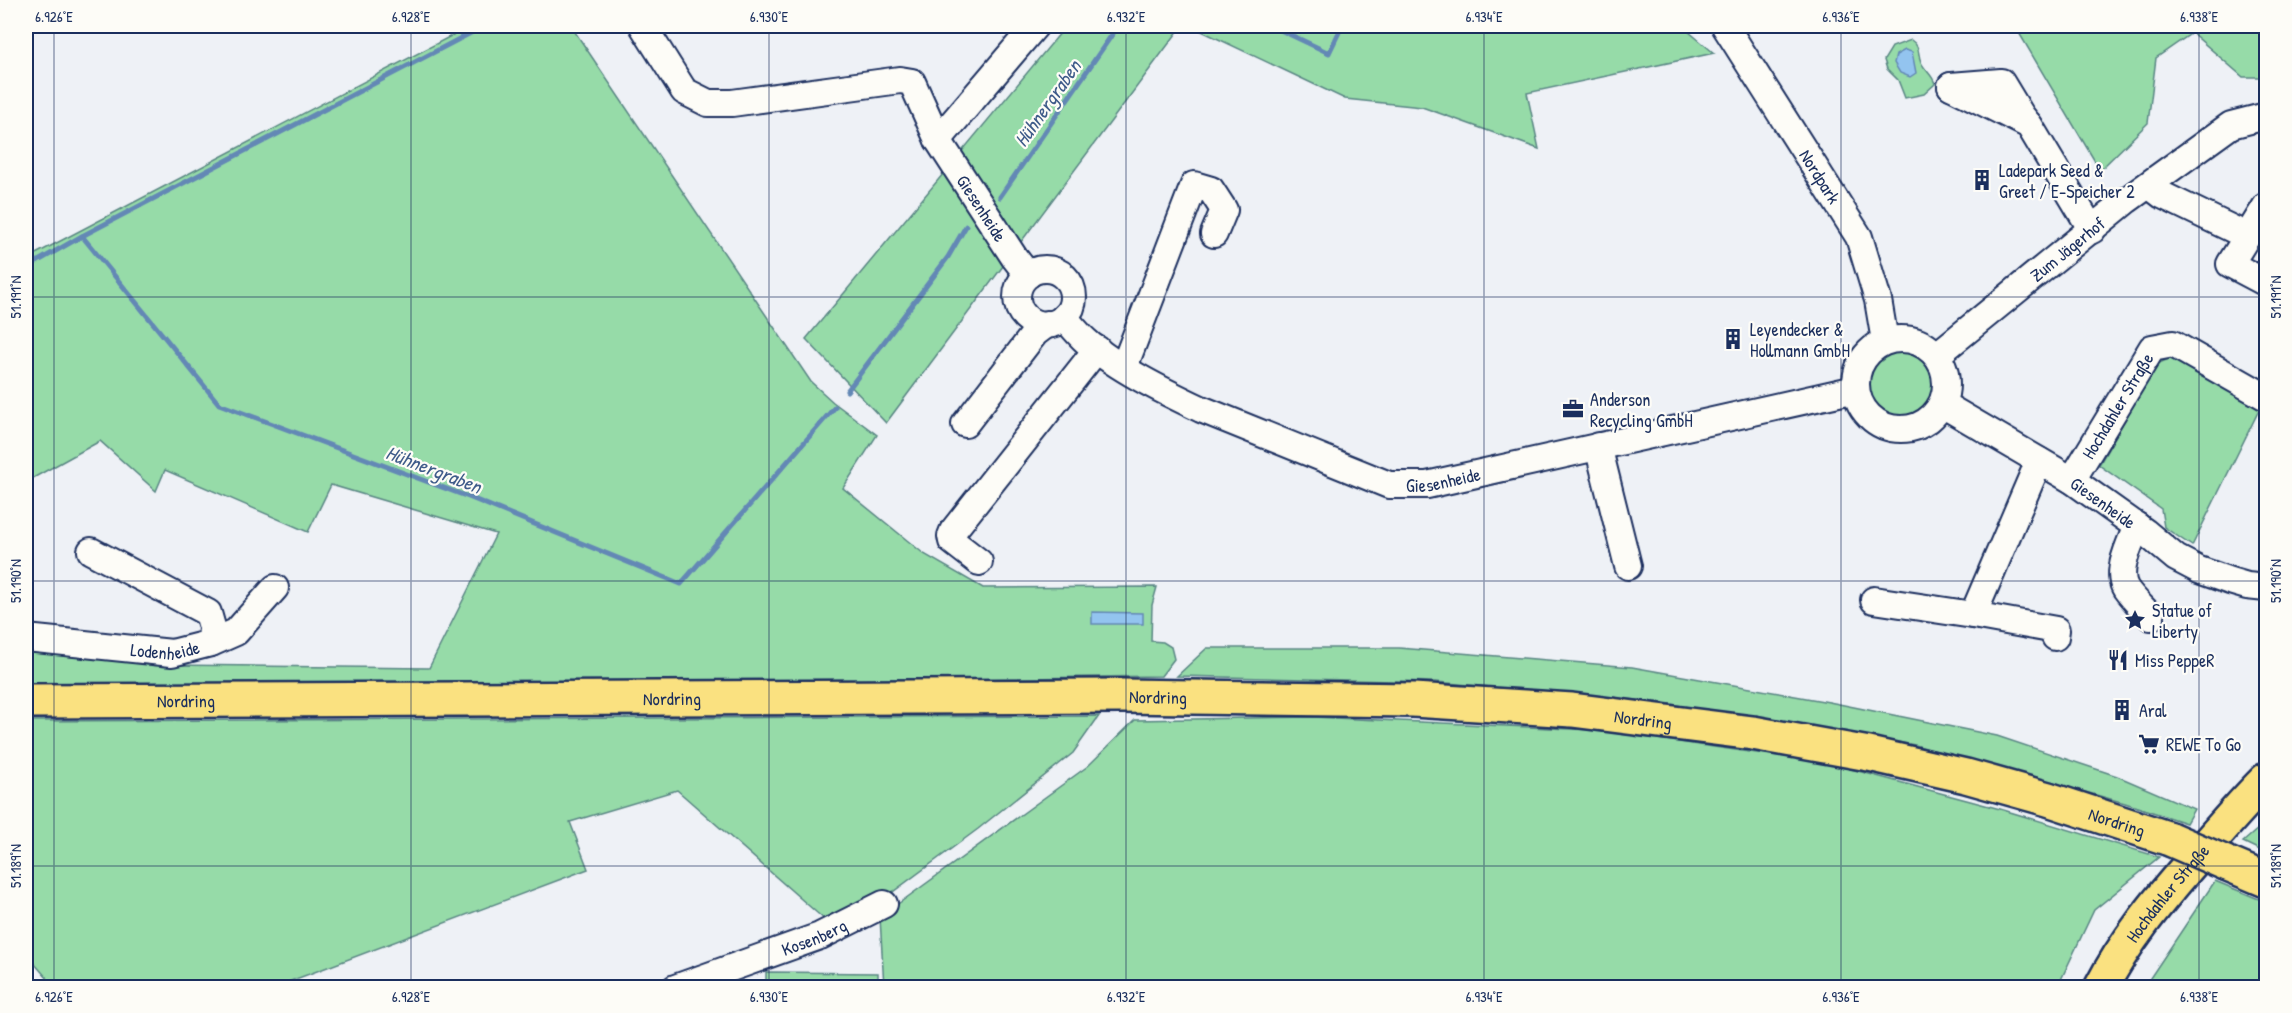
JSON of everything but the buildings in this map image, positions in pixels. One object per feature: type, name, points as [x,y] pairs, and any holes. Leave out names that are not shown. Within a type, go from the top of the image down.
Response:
[{"type":"main road","name":"Nordring","points":[[26,701],[1122,696],[1413,700],[1572,710],[1664,720],[1811,742],[1966,776],[2048,798],[2170,840],[2266,880]]},
{"type":"main road","name":"Hochdahler Straße","points":[[2101,987],[2112,965],[2137,928],[2266,780]]},
{"type":"street","name":"Giesenheide","points":[[643,26],[684,91],[708,104],[732,104],[900,80],[912,82],[938,140],[1028,275]]},
{"type":"street","points":[[938,140],[1035,26]]},
{"type":"street","name":"Nordpark","points":[[1725,26],[1859,237],[1878,300],[1885,341]]},
{"type":"street","points":[[2025,120],[1951,86],[2001,82],[2025,120],[2092,230]]},
{"type":"street","name":"Zum Jägerhof","points":[[1936,355],[2042,285],[2092,230],[2149,184],[2231,125],[2266,116]]},
{"type":"street","points":[[2149,184],[2162,195],[2247,236]]},
{"type":"street","points":[[1124,367],[1194,185],[1211,190],[1224,210],[1214,234]]},
{"type":"street","points":[[2266,206],[2230,264],[2266,284]]},
{"type":"street","points":[[965,424],[1035,333],[1056,321],[1070,310],[1073,292],[1063,275],[1055,270],[1036,270],[1028,275],[1018,290],[1019,307],[1030,320],[1056,321]]},
{"type":"street","name":"Giesenheide","points":[[1056,321],[1124,367],[1171,395],[1389,485],[1427,485],[1856,389]]},
{"type":"street","points":[[1899,339],[1913,340],[1926,346],[1936,355],[1947,379],[1942,405],[1933,416],[1921,424],[1908,428],[1893,428],[1869,415],[1856,389],[1857,377],[1866,355],[1885,341],[1899,339]]},
{"type":"street","name":"Hochdahler Straße","points":[[2072,480],[2152,348],[2173,344],[2266,397]]},
{"type":"street","points":[[979,562],[952,541],[951,536],[1097,349]]},
{"type":"street","name":"Giesenheide","points":[[1942,405],[2072,480],[2137,526],[2176,558],[2199,570],[2247,586],[2266,588]]},
{"type":"street","points":[[1598,446],[1628,566]]},
{"type":"street","points":[[1973,615],[2039,460]]},
{"type":"street","points":[[2137,526],[2122,570],[2122,580],[2126,589],[2151,617]]},
{"type":"street","name":"Lodenheide","points":[[26,638],[172,653],[211,643],[212,627],[208,613],[91,551]]},
{"type":"street","points":[[211,643],[236,632],[275,588]]},
{"type":"street","points":[[1874,600],[1973,615],[2011,627],[2056,630],[2055,637]]},
{"type":"street","name":"Kosenberg","points":[[675,987],[820,936],[884,904]]},
{"type":"green space","points":[[470,26],[571,26],[811,382],[833,402],[877,435],[843,488],[924,554],[983,588],[1157,587],[1152,605],[1151,641],[1163,642],[1171,647],[1174,659],[1161,676],[712,683],[26,685],[26,651],[168,665],[429,668],[496,534],[331,485],[308,532],[165,470],[156,491],[100,441],[26,482],[26,259]]},
{"type":"green space","points":[[1066,26],[1182,26],[886,423],[806,339]]},
{"type":"green space","points":[[1191,26],[1682,26],[1714,53],[1527,93],[1539,149],[1422,107],[1345,99]]},
{"type":"green space","points":[[2015,26],[2266,26],[2266,77],[2243,77],[2192,33],[2156,58],[2148,123],[2100,170]]},
{"type":"green space","points":[[1911,40],[1916,45],[1921,62],[1935,84],[1924,94],[1905,98],[1898,80],[1887,69],[1884,60],[1892,47]]},
{"type":"green space","points":[[1902,349],[1921,355],[1931,365],[1937,384],[1931,403],[1921,413],[1902,419],[1883,413],[1873,403],[1867,384],[1873,365],[1883,355]]},
{"type":"green space","points":[[2173,357],[2262,404],[2192,546],[2164,527],[2161,509],[2099,465],[2157,364]]},
{"type":"green space","points":[[1207,648],[1399,648],[1632,667],[1829,702],[1997,736],[2117,776],[2194,809],[2186,823],[2125,803],[1915,745],[1659,702],[1436,682],[1177,676]]},
{"type":"green space","points":[[1099,716],[1073,753],[978,829],[894,891],[825,920],[677,790],[570,822],[588,869],[272,988],[55,987],[26,954],[26,721]]},
{"type":"green space","points":[[1313,717],[1593,730],[1828,763],[2000,809],[2159,857],[2094,910],[2057,988],[884,987],[880,917],[1088,766],[1135,720]]},
{"type":"green space","points":[[2266,822],[2266,853],[2243,842]]},
{"type":"green space","points":[[2215,881],[2266,902],[2266,987],[2144,987]]},
{"type":"green space","points":[[766,972],[878,973],[878,987],[766,987]]},
{"type":"water","points":[[1905,50],[1912,52],[1916,73],[1910,77],[1900,73],[1894,63],[1896,55]]},
{"type":"water","points":[[1092,612],[1143,613],[1143,624],[1092,624]]},
{"type":"waterway","points":[[82,236],[484,26]]},
{"type":"waterway","name":"Hühnergraben","points":[[1000,197],[1118,26]]},
{"type":"waterway","name":"Hühnergraben","points":[[1272,26],[1329,53],[1342,26]]},
{"type":"waterway","name":"Hühnergraben","points":[[847,391],[948,257],[966,226]]},
{"type":"waterway","name":"Hühnergraben","points":[[26,268],[82,236],[219,404],[471,498],[681,584],[835,407]]},
{"type":"place","name":"Ladepark Seed & Greet / E-Speicher 2","points":[[1982,180]]},
{"type":"place","name":"Leyendecker & Hollmann GmbH","points":[[1733,339]]},
{"type":"place","name":"Anderson Recycling GmbH","points":[[1573,409]]},
{"type":"place","name":"Statue of Liberty","points":[[2135,620]]},
{"type":"place","name":"Miss PeppeR","points":[[2118,660]]},
{"type":"place","name":"Aral","points":[[2122,710]]},
{"type":"place","name":"REWE To Go","points":[[2149,744]]}]
